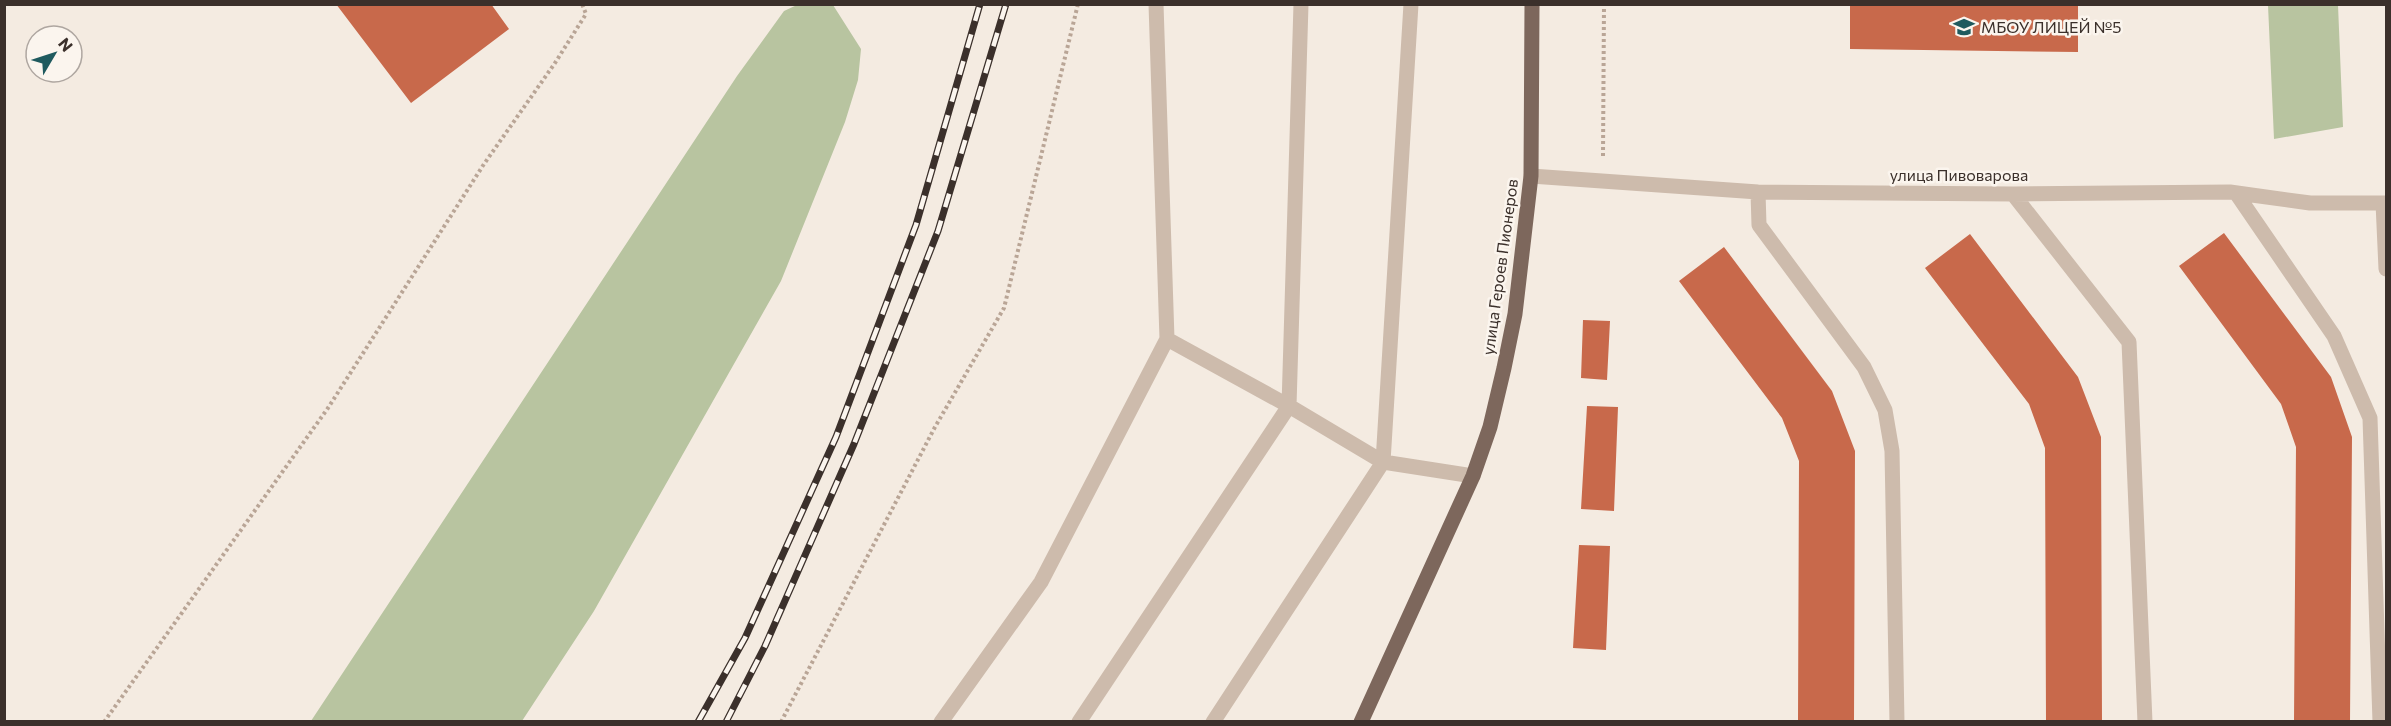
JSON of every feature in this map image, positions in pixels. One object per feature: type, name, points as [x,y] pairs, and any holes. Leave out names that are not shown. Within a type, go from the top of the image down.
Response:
[{"type":"main road","name":"улица Героев Пионеров","points":[[1361,722],[1473,476],[1492,417],[1515,314],[1531,176],[1532,4]]},
{"type":"street","points":[[941,722],[1041,582],[1167,339],[1156,4]]},
{"type":"street","points":[[1079,722],[1289,406],[1301,4]]},
{"type":"street","points":[[1213,722],[1383,462],[1411,4]]},
{"type":"street","name":"улица Пивоварова","points":[[1531,176],[1758,192],[2236,193],[2310,203],[2385,203]]},
{"type":"street","points":[[1758,192],[1759,225],[1864,367],[1885,410],[1892,451],[1897,722]]},
{"type":"street","points":[[2236,193],[2334,336],[2370,418],[2380,722]]},
{"type":"street","points":[[2013,194],[2129,342],[2145,722]]},
{"type":"street","points":[[2385,203],[2386,269]]},
{"type":"street","points":[[1167,339],[1289,406],[1383,462],[1473,476]]},
{"type":"path","points":[[104,722],[328,408],[484,164],[568,43],[586,14],[582,4]]},
{"type":"path","points":[[781,722],[935,427],[1004,308],[1078,4]]},
{"type":"path","points":[[1603,181],[1604,4]]},
{"type":"green space","points":[[797,5],[833,5],[861,49],[858,80],[845,122],[781,281],[594,611],[522,721],[311,721],[737,76],[784,11]]},
{"type":"green space","points":[[2268,5],[2338,5],[2343,127],[2274,139]]},
{"type":"building","points":[[336,4],[491,4],[509,29],[411,103]]},
{"type":"building","name":"МБОУ ЛИЦЕЙ №5","points":[[1850,4],[2078,4],[2078,52],[1850,49]]},
{"type":"building","points":[[2224,233],[2331,377],[2352,437],[2350,722],[2294,722],[2296,447],[2281,404],[2179,266]]},
{"type":"building","points":[[1970,234],[2078,377],[2101,437],[2102,722],[2046,722],[2045,448],[2029,404],[1925,268]]},
{"type":"building","points":[[1724,247],[1832,391],[1855,451],[1854,722],[1798,722],[1799,461],[1782,418],[1679,281]]},
{"type":"building","points":[[1583,320],[1610,321],[1607,380],[1581,378]]},
{"type":"building","points":[[1587,406],[1618,407],[1614,511],[1581,509]]},
{"type":"building","points":[[1579,545],[1610,546],[1606,650],[1573,648]]},
{"type":"railway","points":[[698,722],[745,638],[836,437],[916,225],[980,4]]},
{"type":"railway","points":[[726,722],[765,646],[854,444],[938,231],[1006,4]]},
{"type":"place","name":"МБОУ ЛИЦЕЙ №5","points":[[1964,27]]}]
